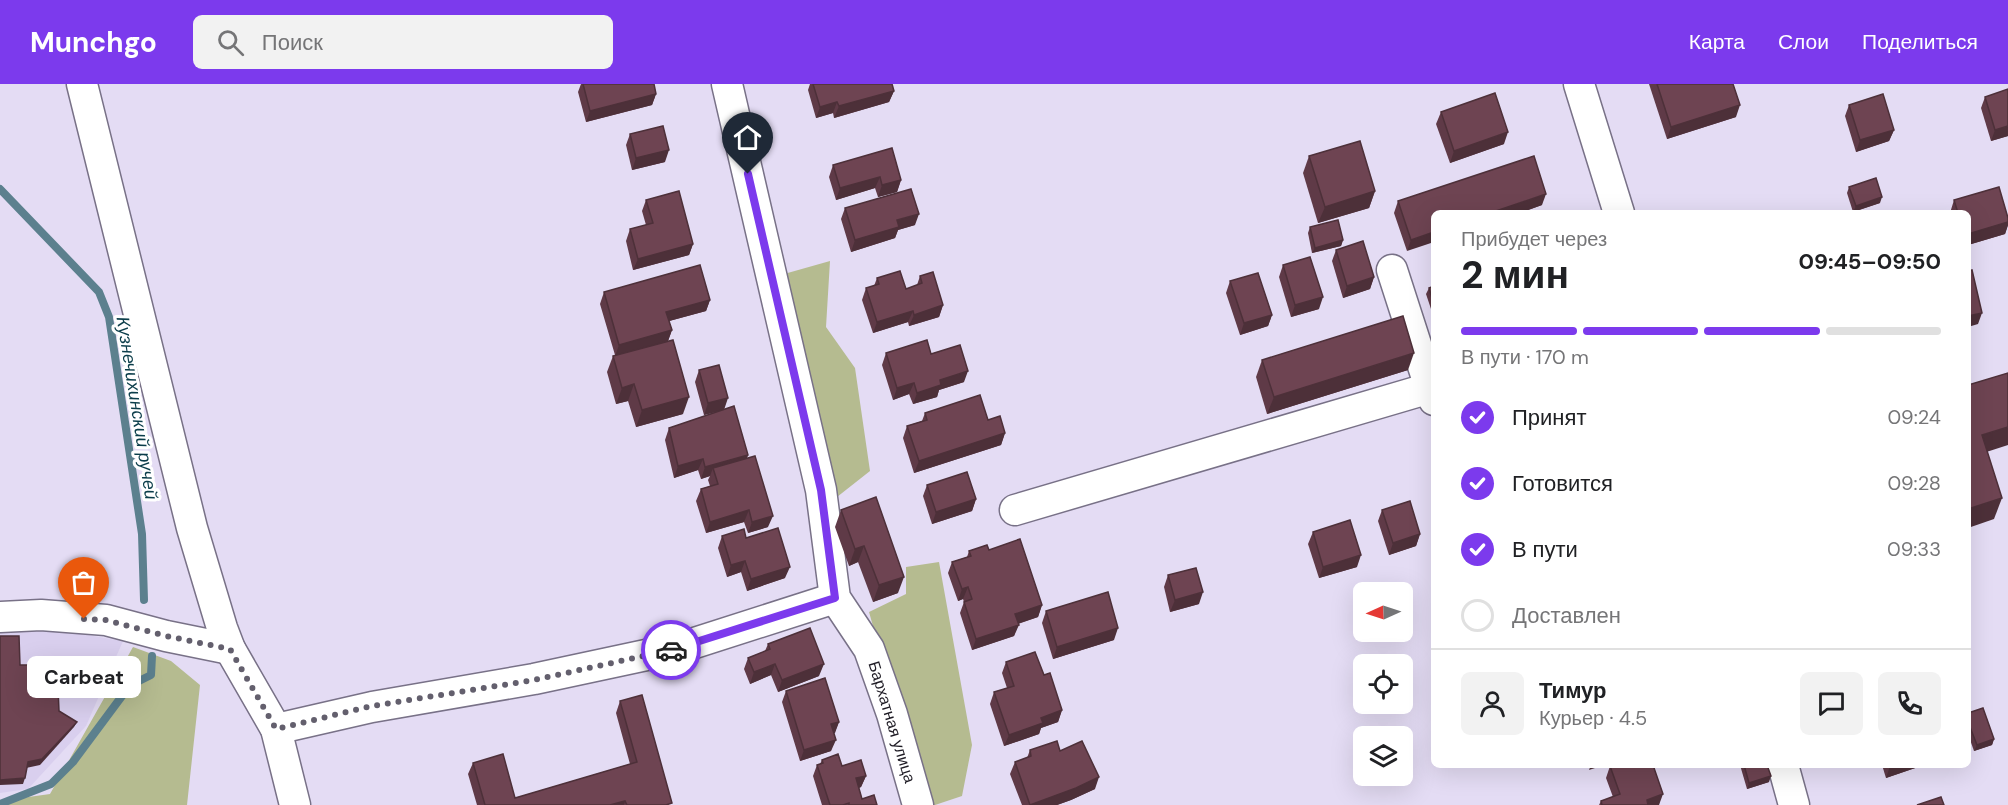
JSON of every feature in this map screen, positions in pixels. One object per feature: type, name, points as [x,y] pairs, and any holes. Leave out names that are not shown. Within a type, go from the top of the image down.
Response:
[{"type":"street","points":[[82,84],[192,528],[230,649],[276,729],[295,805]]},
{"type":"street","name":"Бархатная улица","points":[[727,84],[821,490],[835,598],[869,649],[892,714],[918,805]]},
{"type":"street","points":[[1578,84],[1618,210]]},
{"type":"street","points":[[1392,270],[1431,391]]},
{"type":"street","points":[[1015,510],[1431,394]]},
{"type":"street","points":[[276,729],[372,706],[534,680],[679,648],[835,598]]},
{"type":"street","points":[[0,617],[41,615],[106,620],[166,636],[230,649]]},
{"type":"street","points":[[1784,768],[1794,805]]},
{"type":"shaded area","points":[[40,627],[123,641],[86,726],[28,789],[0,793],[0,629]]},
{"type":"green space","points":[[830,261],[826,327],[855,368],[870,471],[837,497],[777,276]]},
{"type":"green space","points":[[939,562],[972,745],[962,796],[935,805],[924,805],[869,612],[906,594],[906,567]]},
{"type":"green space","points":[[133,647],[171,661],[200,685],[187,805],[0,805],[0,801],[50,794]]},
{"type":"building","points":[[583,84],[654,84],[656,94],[590,111]]},
{"type":"building","points":[[813,84],[892,84],[894,91],[839,106],[837,102],[820,107]]},
{"type":"building","points":[[1657,84],[1733,84],[1740,105],[1671,127]]},
{"type":"building","points":[[2008,89],[2008,126],[1995,130],[1985,97]]},
{"type":"building","points":[[1495,93],[1508,132],[1454,151],[1441,112]]},
{"type":"building","points":[[1883,94],[1894,130],[1860,140],[1849,105]]},
{"type":"building","points":[[663,126],[669,150],[636,158],[630,134]]},
{"type":"building","points":[[1360,141],[1375,191],[1325,207],[1309,156]]},
{"type":"building","points":[[892,148],[901,180],[882,185],[880,177],[840,188],[833,165]]},
{"type":"building","points":[[1534,156],[1546,194],[1499,210],[1431,210],[1431,233],[1411,240],[1398,201]]},
{"type":"building","points":[[1876,178],[1882,197],[1856,206],[1849,187]]},
{"type":"building","points":[[1999,187],[2008,222],[1971,233],[1971,210],[1957,210],[1954,200]]},
{"type":"building","points":[[911,189],[919,214],[897,220],[899,227],[855,240],[845,208]]},
{"type":"building","points":[[679,191],[693,244],[638,259],[630,229],[653,223],[646,200]]},
{"type":"building","points":[[1338,220],[1343,240],[1315,248],[1310,227]]},
{"type":"building","points":[[1363,241],[1374,277],[1347,286],[1336,250]]},
{"type":"building","points":[[1310,257],[1323,297],[1295,305],[1283,265]]},
{"type":"building","points":[[700,265],[710,300],[666,312],[672,330],[619,345],[604,292]]},
{"type":"building","points":[[1971,270],[1982,313],[1971,315]]},
{"type":"building","points":[[900,271],[906,289],[922,283],[920,276],[933,272],[943,305],[914,315],[913,311],[877,322],[866,288],[879,284],[877,278]]},
{"type":"building","points":[[1258,273],[1272,315],[1244,323],[1230,281]]},
{"type":"building","points":[[1403,316],[1414,353],[1274,397],[1262,360]]},
{"type":"building","points":[[673,340],[689,397],[642,410],[634,384],[622,388],[613,356]]},
{"type":"building","points":[[927,340],[931,354],[960,345],[968,371],[940,380],[941,385],[917,393],[914,383],[897,388],[886,353]]},
{"type":"building","points":[[719,365],[728,398],[708,403],[699,370]]},
{"type":"building","points":[[2008,373],[2008,427],[1982,435],[2002,498],[1971,508],[1971,384]]},
{"type":"building","points":[[980,395],[988,420],[1000,416],[1005,433],[919,461],[907,426],[927,420],[925,413]]},
{"type":"building","points":[[734,406],[748,455],[705,467],[703,459],[678,466],[669,428]]},
{"type":"building","points":[[755,456],[773,516],[752,522],[749,510],[710,522],[701,489],[718,484],[713,468]]},
{"type":"building","points":[[967,472],[976,499],[936,512],[927,485]]},
{"type":"building","points":[[876,497],[904,577],[879,585],[864,546],[855,549],[841,510]]},
{"type":"building","points":[[1410,501],[1420,534],[1393,543],[1382,510]]},
{"type":"building","points":[[1350,520],[1361,555],[1323,567],[1313,532]]},
{"type":"building","points":[[778,528],[790,567],[751,579],[745,561],[731,565],[722,536],[744,529],[746,538]]},
{"type":"building","points":[[1020,539],[1042,605],[1015,614],[1019,625],[976,639],[964,602],[972,599],[968,587],[962,589],[952,562],[971,556],[969,551],[987,545],[989,550]]},
{"type":"building","points":[[1196,568],[1203,592],[1175,600],[1168,575]]},
{"type":"building","points":[[1108,592],[1118,628],[1057,647],[1046,611]]},
{"type":"building","points":[[810,628],[824,664],[782,680],[775,664],[754,672],[748,658],[770,649],[768,644]]},
{"type":"building","points":[[0,636],[19,636],[20,665],[57,665],[59,711],[77,722],[42,759],[28,762],[25,778],[0,780]]},
{"type":"building","points":[[1035,652],[1044,675],[1050,673],[1062,710],[1041,718],[1043,723],[1009,735],[994,692],[1014,686],[1006,662]]},
{"type":"building","points":[[825,678],[839,722],[831,724],[836,740],[804,750],[786,691]]},
{"type":"building","points":[[642,695],[672,803],[627,805],[625,801],[610,805],[485,805],[473,763],[503,754],[515,798],[637,762],[620,701]]},
{"type":"building","points":[[1983,708],[1994,739],[1977,745],[1971,730],[1971,712]]},
{"type":"building","points":[[1057,741],[1060,751],[1082,741],[1099,777],[1030,805],[1015,762],[1031,756],[1030,750]]},
{"type":"building","points":[[838,754],[842,766],[861,760],[866,776],[856,778],[862,799],[874,795],[877,805],[849,805],[849,803],[830,805],[817,765],[823,763],[822,760]]},
{"type":"building","points":[[1611,768],[1654,768],[1663,794],[1647,800],[1648,805],[1602,805],[1601,801],[1620,794]]},
{"type":"building","points":[[1745,768],[1768,768],[1771,776],[1749,783]]},
{"type":"building","points":[[1941,797],[1944,805],[1917,805]]},
{"type":"waterway","name":"Кузнечихинский ручей","points":[[0,189],[99,292],[109,317],[142,534],[144,600]]},
{"type":"waterway","name":"Кузнечихинский ручей","points":[[0,804],[51,784],[73,762],[122,696],[139,681],[151,675],[152,656]]},
{"type":"way so far","points":[[84,619],[106,620],[166,636],[230,649],[276,729],[372,706],[534,680],[671,650]]},
{"type":"place","name":"Carbeat","points":[[84,619]]},
{"type":"route","points":[[671,650],[835,598],[821,490],[748,174]]}]
